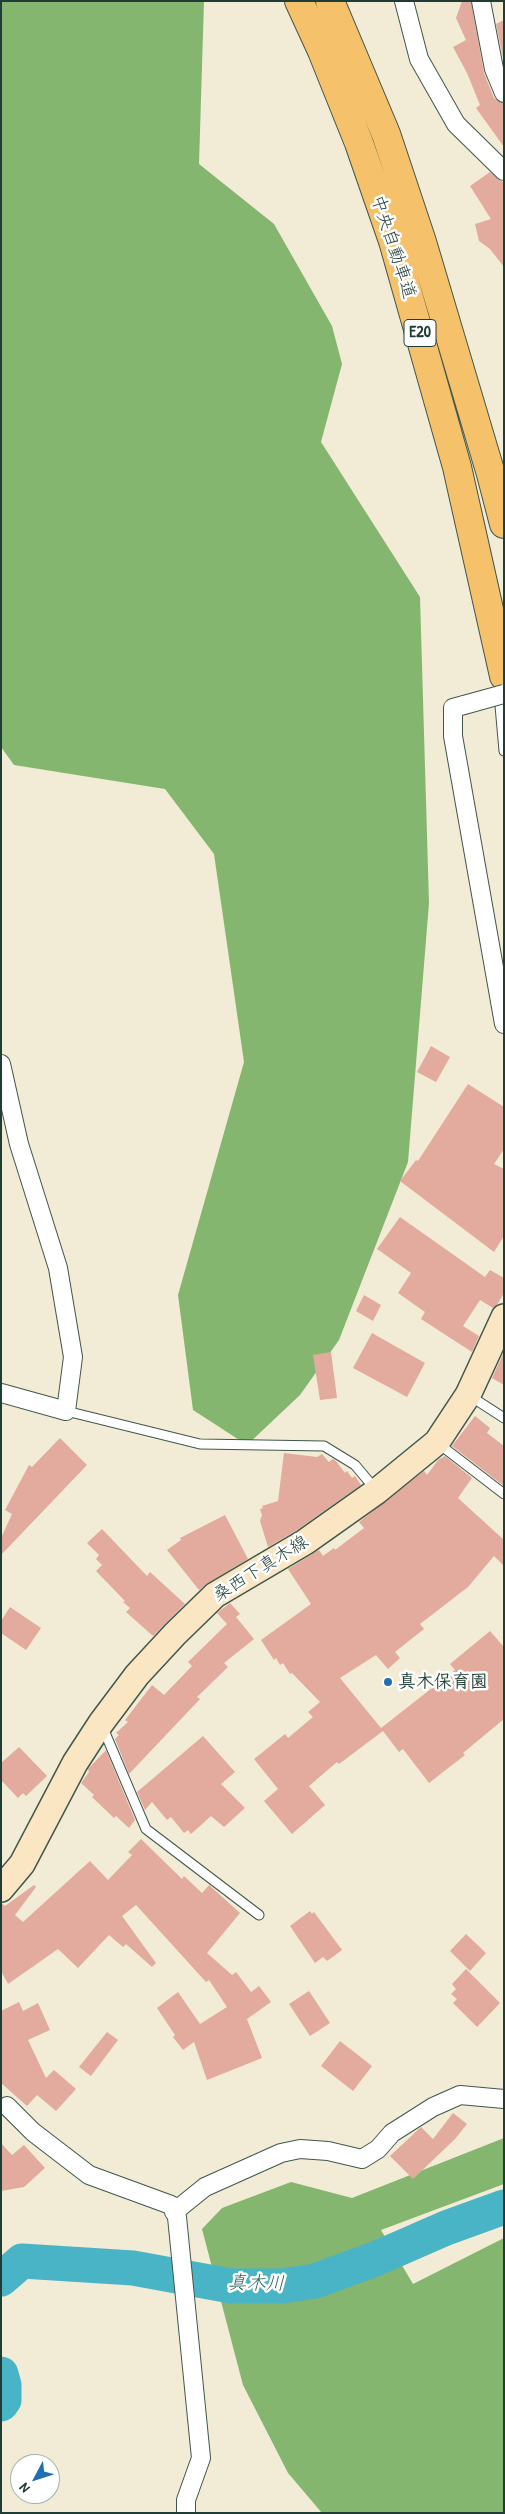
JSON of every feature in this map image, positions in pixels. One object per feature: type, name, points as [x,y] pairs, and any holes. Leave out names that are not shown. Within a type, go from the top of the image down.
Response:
[{"type":"highway","name":"中央自動車道","points":[[299,1],[322,51],[359,143],[392,241],[457,467],[504,676]]},
{"type":"highway","name":"中央自動車道","points":[[330,1],[386,134],[422,242],[468,392],[504,524]]},
{"type":"main road","name":"桑西下真木線","points":[[1,1889],[22,1864],[75,1763],[101,1723],[137,1675],[175,1634],[216,1595],[305,1542],[377,1491],[437,1442],[468,1395],[504,1317]]},
{"type":"street","points":[[404,1],[419,59],[456,124],[504,171]]},
{"type":"street","points":[[481,1],[494,69],[504,93]]},
{"type":"street","points":[[504,694],[453,708],[453,736],[504,1024]]},
{"type":"street","points":[[1,1064],[19,1144],[58,1268],[73,1357],[66,1410],[1,1393]]},
{"type":"street","points":[[174,2212],[205,2186],[281,2153],[300,2149],[328,2151],[362,2159],[378,2149],[392,2133],[433,2107],[460,2095],[504,2099]]},
{"type":"street","points":[[4,2101],[33,2132],[89,2175],[171,2204],[177,2217],[201,2458],[186,2500],[186,2513]]},
{"type":"lane","points":[[494,632],[504,751]]},
{"type":"lane","points":[[468,1395],[504,1418]]},
{"type":"lane","points":[[66,1410],[200,1444],[324,1446],[355,1465],[377,1491]]},
{"type":"lane","points":[[437,1442],[504,1494]]},
{"type":"lane","points":[[101,1723],[146,1829],[259,1915]]},
{"type":"green space","points":[[1,1],[204,1],[199,164],[274,224],[332,326],[342,364],[321,442],[420,597],[429,903],[408,1162],[339,1340],[300,1395],[247,1445],[193,1410],[178,1295],[244,1062],[214,854],[165,789],[14,765],[1,747]]},
{"type":"green space","points":[[504,2138],[504,2184],[381,2230],[413,2284],[504,2238],[504,2513],[322,2513],[288,2473],[243,2385],[202,2229],[222,2208],[291,2182],[352,2198]]},
{"type":"building","points":[[462,1],[471,1],[484,73],[494,98],[504,103],[504,147],[476,108],[480,105],[467,73],[453,47],[466,40],[456,18]]},
{"type":"building","points":[[504,20],[504,63],[496,24]]},
{"type":"building","points":[[490,172],[504,183],[504,267],[490,249],[479,241],[475,224],[491,219],[470,186]]},
{"type":"building","points":[[431,1046],[450,1057],[436,1082],[417,1072]]},
{"type":"building","points":[[468,1084],[504,1107],[504,1149],[494,1164],[504,1169],[504,1236],[494,1252],[400,1181],[416,1160],[418,1161]]},
{"type":"building","points":[[400,1217],[485,1277],[490,1270],[504,1278],[504,1293],[497,1305],[493,1308],[480,1300],[463,1326],[479,1336],[472,1352],[421,1319],[425,1312],[398,1293],[411,1273],[377,1249]]},
{"type":"building","points":[[364,1295],[381,1305],[373,1321],[356,1311]]},
{"type":"building","points":[[372,1333],[425,1363],[407,1397],[353,1368]]},
{"type":"building","points":[[331,1352],[337,1398],[320,1400],[313,1355]]},
{"type":"building","points":[[504,1352],[504,1385],[492,1378]]},
{"type":"building","points":[[475,1416],[490,1428],[487,1433],[504,1446],[504,1486],[452,1446]]},
{"type":"building","points":[[60,1438],[87,1465],[1,1555],[1,1538],[12,1514],[5,1510],[29,1465],[32,1467]]},
{"type":"building","points":[[284,1453],[317,1457],[322,1454],[329,1462],[333,1459],[336,1461],[345,1473],[347,1471],[352,1478],[355,1476],[361,1485],[297,1530],[268,1547],[260,1521],[262,1515],[260,1509],[263,1508],[262,1506],[278,1501]]},
{"type":"building","points":[[445,1456],[472,1478],[458,1498],[504,1540],[504,1566],[494,1556],[468,1587],[420,1624],[424,1629],[395,1652],[400,1658],[388,1669],[376,1655],[340,1678],[381,1728],[455,1670],[450,1664],[490,1631],[504,1647],[504,1719],[463,1753],[465,1755],[429,1783],[403,1749],[399,1752],[383,1731],[339,1764],[337,1762],[309,1786],[325,1805],[292,1834],[264,1801],[278,1789],[254,1759],[285,1734],[288,1738],[313,1717],[308,1712],[320,1702],[292,1673],[290,1674],[283,1663],[280,1665],[276,1658],[274,1660],[261,1640],[311,1604],[288,1569],[319,1550],[323,1556],[334,1548],[335,1550],[364,1528],[359,1522],[424,1471],[427,1475],[438,1460]]},
{"type":"building","points":[[225,1515],[248,1559],[199,1590],[167,1550],[181,1540],[180,1538]]},
{"type":"building","points":[[102,1529],[147,1576],[150,1572],[185,1604],[153,1636],[126,1612],[130,1608],[123,1602],[125,1601],[96,1571],[102,1565],[96,1559],[99,1555],[87,1543]]},
{"type":"building","points":[[230,1603],[240,1614],[236,1617],[254,1639],[224,1663],[228,1667],[197,1697],[200,1699],[129,1774],[115,1739],[119,1735],[116,1733],[128,1722],[125,1720],[152,1685],[164,1695],[192,1666],[188,1662],[227,1624],[217,1613]]},
{"type":"building","points":[[10,1607],[41,1628],[26,1650],[1,1633],[1,1621]]},
{"type":"building","points":[[203,1736],[235,1772],[221,1784],[245,1808],[224,1827],[211,1816],[191,1834],[188,1830],[184,1833],[171,1817],[167,1820],[152,1802],[145,1810],[137,1792]]},
{"type":"building","points":[[19,1747],[47,1776],[26,1796],[23,1793],[18,1798],[1,1780],[1,1763]]},
{"type":"building","points":[[106,1750],[135,1820],[129,1828],[116,1816],[114,1818],[92,1797],[94,1795],[81,1783],[89,1772],[88,1769]]},
{"type":"building","points":[[141,1839],[182,1879],[184,1876],[202,1893],[209,1885],[240,1913],[207,1953],[232,1975],[236,1972],[251,1992],[259,1986],[271,2002],[247,2019],[262,2058],[207,2080],[194,2042],[183,2050],[173,2037],[175,2035],[157,2008],[178,1992],[200,2024],[227,2007],[209,1980],[206,1982],[136,1905],[122,1916],[156,1963],[152,1967],[126,1944],[123,1947],[109,1935],[78,1968],[58,1949],[8,1984],[1,1971],[1,1903],[5,1906],[34,1885],[36,1887],[15,1915],[23,1922],[90,1861],[108,1880],[132,1855],[128,1852]]},
{"type":"building","points":[[310,1911],[312,1914],[314,1912],[342,1950],[327,1961],[323,1957],[315,1963],[290,1926]]},
{"type":"building","points":[[466,1934],[486,1953],[470,1971],[450,1951]]},
{"type":"building","points":[[466,1969],[500,2003],[477,2027],[453,2003],[457,1999],[451,1994],[456,1989],[452,1984]]},
{"type":"building","points":[[309,1991],[330,2023],[310,2036],[289,2004]]},
{"type":"building","points":[[19,2002],[23,2011],[38,2003],[50,2030],[28,2040],[46,2078],[54,2070],[76,2089],[56,2111],[37,2095],[27,2106],[1,2083],[1,2011]]},
{"type":"building","points":[[107,2032],[118,2040],[91,2076],[79,2067]]},
{"type":"building","points":[[340,2041],[372,2066],[353,2091],[321,2066]]},
{"type":"building","points":[[453,2113],[467,2124],[455,2139],[413,2179],[390,2156],[421,2127],[433,2139]]},
{"type":"building","points":[[1,2143],[12,2155],[24,2145],[45,2168],[24,2187],[1,2191]]},
{"type":"waterway","name":"真木川","points":[[1,2279],[22,2261],[133,2268],[231,2286],[283,2286],[315,2281],[375,2259],[446,2228],[504,2207]]},
{"type":"waterway","name":"真木川","points":[[1,2374],[4,2385],[4,2400],[1,2404]]},
{"type":"place","name":"真木保育園","points":[[388,1682]]}]
